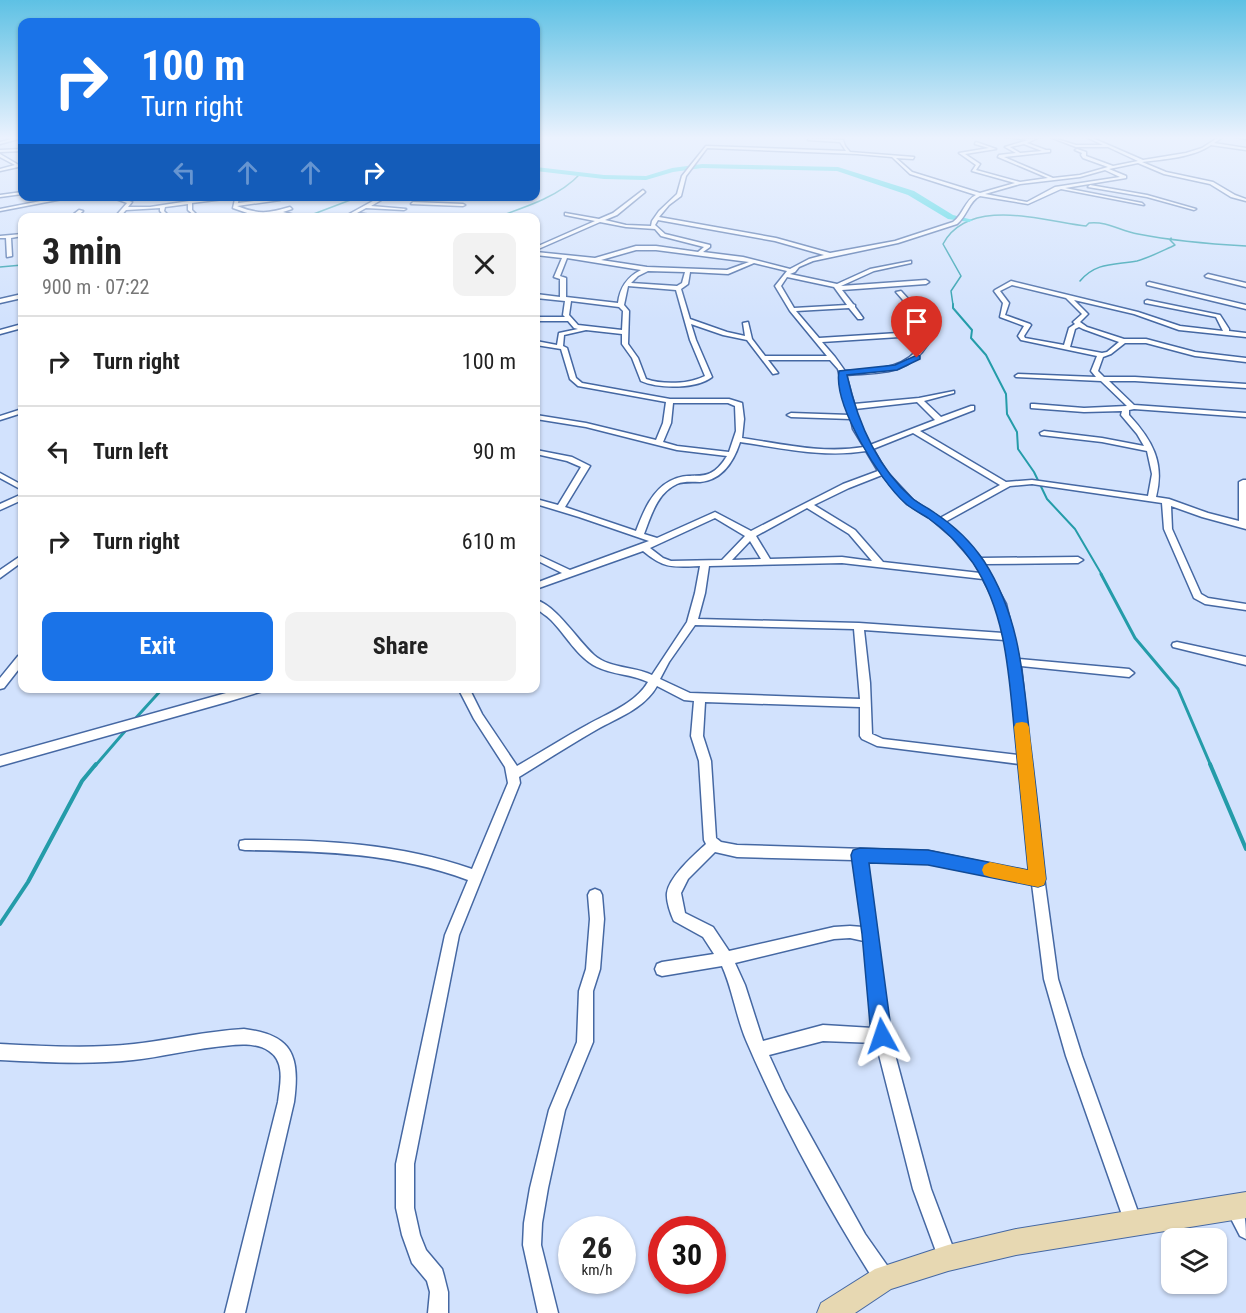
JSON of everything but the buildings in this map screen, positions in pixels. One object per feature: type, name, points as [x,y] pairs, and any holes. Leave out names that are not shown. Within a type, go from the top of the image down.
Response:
[{"type":"main road","points":[[831,1313],[884,1278],[948,1258],[1016,1242],[1240,1206]]},
{"type":"street","points":[[540,249],[601,222],[617,213],[634,198]]},
{"type":"street","points":[[674,198],[669,201],[653,225],[664,235],[708,246],[698,254]]},
{"type":"street","points":[[975,198],[970,201],[961,218],[892,243],[812,260],[790,273],[778,286],[792,310],[843,373],[851,412],[883,472],[910,502],[939,522],[978,561],[1001,604],[1015,662],[1051,979],[1074,1056],[1133,1224]]},
{"type":"street","points":[[1001,198],[1025,203],[1040,198]]},
{"type":"street","points":[[1029,198],[1037,200]]},
{"type":"street","points":[[1112,198],[1142,204]]},
{"type":"street","points":[[1156,198],[1194,209]]},
{"type":"street","points":[[0,204],[18,200]]},
{"type":"street","points":[[0,210],[48,201]]},
{"type":"street","points":[[121,213],[130,202],[127,201]]},
{"type":"street","points":[[125,209],[163,207],[205,201]]},
{"type":"street","points":[[235,205],[236,201]]},
{"type":"street","points":[[235,205],[264,201]]},
{"type":"street","points":[[353,213],[377,201]]},
{"type":"street","points":[[400,213],[417,201]]},
{"type":"street","points":[[190,203],[189,207],[194,213]]},
{"type":"street","points":[[413,203],[463,205]]},
{"type":"street","points":[[235,205],[250,213]]},
{"type":"street","points":[[163,207],[163,213]]},
{"type":"street","points":[[366,207],[404,209]]},
{"type":"street","points":[[275,213],[290,208]]},
{"type":"street","points":[[279,212],[283,213]]},
{"type":"street","points":[[567,214],[601,222],[657,228]]},
{"type":"street","points":[[656,218],[786,243],[831,255]]},
{"type":"street","points":[[0,237],[18,235]]},
{"type":"street","points":[[8,236],[9,256]]},
{"type":"street","points":[[595,260],[642,248],[756,262],[838,287],[926,282]]},
{"type":"street","points":[[540,252],[647,269],[728,272],[756,262]]},
{"type":"street","points":[[565,257],[556,277],[563,278],[563,298],[568,300]]},
{"type":"street","points":[[838,287],[878,268],[909,262]]},
{"type":"street","points":[[878,268],[887,274]]},
{"type":"street","points":[[621,305],[626,284],[635,274],[647,269]]},
{"type":"street","points":[[626,284],[678,288],[685,284],[688,270]]},
{"type":"street","points":[[1208,276],[1246,285]]},
{"type":"street","points":[[896,279],[905,284]]},
{"type":"street","points":[[1123,341],[1109,353],[1102,355],[1035,343],[1021,337],[1028,325],[1002,316],[1006,305],[997,291],[1011,283],[1136,313],[1179,328],[1246,335]]},
{"type":"street","points":[[1149,284],[1246,307]]},
{"type":"street","points":[[838,287],[860,318]]},
{"type":"street","points":[[540,296],[621,305],[626,311],[625,344],[635,358],[643,380],[655,384],[704,381],[709,377],[698,353],[678,288]]},
{"type":"street","points":[[818,340],[934,333],[932,327],[899,292]]},
{"type":"street","points":[[0,302],[18,297]]},
{"type":"street","points":[[1068,297],[1085,314],[1076,322],[1078,325]]},
{"type":"street","points":[[568,300],[566,315],[576,327],[584,330]]},
{"type":"street","points":[[1147,302],[1218,316],[1226,329],[1225,334]]},
{"type":"street","points":[[792,310],[853,306]]},
{"type":"street","points":[[540,319],[569,319]]},
{"type":"street","points":[[687,320],[725,334],[750,339]]},
{"type":"street","points":[[746,323],[750,339],[765,358],[769,368],[775,373]]},
{"type":"street","points":[[1066,348],[1072,328],[1078,325],[1123,341],[1140,340],[1195,354],[1246,360]]},
{"type":"street","points":[[0,332],[18,327]]},
{"type":"street","points":[[560,345],[561,334],[584,330],[624,332]]},
{"type":"street","points":[[843,373],[876,371],[908,363],[917,358],[925,344],[917,334]]},
{"type":"street","points":[[540,343],[560,345],[564,349],[575,383],[672,401],[737,402],[741,425],[723,468],[711,477],[676,482],[662,491],[652,501],[639,535]]},
{"type":"street","points":[[1102,355],[1094,371],[1129,409]]},
{"type":"street","points":[[765,358],[833,358]]},
{"type":"street","points":[[1018,376],[1246,386]]},
{"type":"street","points":[[658,444],[667,423],[677,383]]},
{"type":"street","points":[[791,415],[851,412],[952,392]]},
{"type":"street","points":[[919,400],[939,420]]},
{"type":"street","points":[[1034,406],[1246,416]]},
{"type":"street","points":[[736,439],[833,453],[869,448],[971,408]]},
{"type":"street","points":[[1129,409],[1125,415],[1144,435],[1156,465],[1152,498]]},
{"type":"street","points":[[0,418],[18,412]]},
{"type":"street","points":[[540,418],[586,425],[658,444],[730,454]]},
{"type":"street","points":[[913,430],[1005,485]]},
{"type":"street","points":[[1044,433],[1102,440],[1151,450]]},
{"type":"street","points":[[540,453],[586,465],[561,507]]},
{"type":"street","points":[[725,562],[751,535],[846,486],[883,472]]},
{"type":"street","points":[[0,475],[18,486]]},
{"type":"street","points":[[939,522],[963,511],[1005,485],[1017,482],[1044,482],[1080,490],[1166,501],[1205,515],[1244,525],[1243,482]]},
{"type":"street","points":[[0,507],[18,499]]},
{"type":"street","points":[[1166,501],[1168,529],[1197,596],[1205,601],[1246,607]]},
{"type":"street","points":[[540,503],[561,507],[657,540]]},
{"type":"street","points":[[808,505],[852,532],[879,563]]},
{"type":"street","points":[[540,585],[644,547],[715,515],[751,535],[767,561]]},
{"type":"street","points":[[644,547],[669,564],[842,560],[988,577]]},
{"type":"street","points":[[540,559],[570,574]]},
{"type":"street","points":[[978,561],[1078,560]]},
{"type":"street","points":[[0,575],[18,561]]},
{"type":"street","points":[[514,774],[592,727],[626,710],[649,690],[692,622],[705,563]]},
{"type":"street","points":[[540,606],[555,618],[592,659],[602,665],[654,681],[688,697],[864,703]]},
{"type":"street","points":[[692,622],[859,626],[1009,637]]},
{"type":"street","points":[[859,626],[865,683],[866,736],[876,742],[1025,760]]},
{"type":"street","points":[[1177,645],[1246,661]]},
{"type":"street","points":[[1015,662],[1129,674]]},
{"type":"street","points":[[0,685],[18,664]]},
{"type":"street","points":[[0,762],[71,739],[138,723],[242,693]]},
{"type":"street","points":[[438,1313],[439,1292],[435,1276],[419,1256],[405,1208],[405,1164],[452,935],[514,783],[514,774],[466,693]]},
{"type":"street","points":[[700,697],[697,736],[705,761],[706,802],[710,840],[713,845],[737,851],[928,857],[1038,879]]},
{"type":"street","points":[[245,845],[343,846],[389,852],[445,864],[477,877]]},
{"type":"street","points":[[713,845],[683,875],[674,893],[679,917],[708,932],[726,959],[738,985],[752,1035],[779,1096],[859,1240],[884,1278]]},
{"type":"street","points":[[860,855],[882,1036],[922,1189],[948,1258]]},
{"type":"street","points":[[548,1313],[532,1245],[533,1223],[558,1110],[585,1042],[586,991],[593,969],[597,919],[595,895]]},
{"type":"street","points":[[662,969],[726,959],[834,933],[871,934]]},
{"type":"street","points":[[759,1050],[823,1033],[882,1036]]},
{"type":"street","points":[[0,1052],[73,1055],[133,1052],[208,1040],[249,1038],[272,1043],[281,1052],[291,1072],[286,1102],[235,1313]]},
{"type":"street","points":[[1240,1206],[1246,1230]]},
{"type":"waterway","points":[[540,200],[544,198]]},
{"type":"waterway","points":[[920,198],[951,217],[969,220]]},
{"type":"waterway","points":[[316,213],[348,201]]},
{"type":"waterway","points":[[508,213],[538,201]]},
{"type":"waterway","points":[[953,305],[951,291],[961,276],[943,244],[955,229],[970,220],[1008,215],[1086,226],[1089,223],[1102,223],[1132,233],[1171,239]]},
{"type":"waterway","points":[[1080,281],[1099,267],[1150,257],[1175,245],[1171,239]]},
{"type":"waterway","points":[[1171,239],[1246,246]]},
{"type":"waterway","points":[[0,267],[18,265]]},
{"type":"waterway","points":[[953,305],[953,308],[972,330],[971,338],[986,355],[1006,394],[1007,414],[1017,432],[1018,449],[1034,472],[1047,499],[1075,529],[1102,575]]},
{"type":"waterway","points":[[1101,574],[1135,638],[1178,689],[1211,766]]},
{"type":"waterway","points":[[134,720],[158,693]]},
{"type":"waterway","points":[[95,766],[126,730]]},
{"type":"waterway","points":[[0,924],[28,882],[82,781],[96,764]]},
{"type":"waterway","points":[[1210,764],[1246,849]]},
{"type":"slow traffic","points":[[990,870],[1038,879],[1022,727]]},
{"type":"route","points":[[882,1036],[860,855],[928,857],[1038,879],[1015,662],[1001,604],[978,561],[954,534],[933,516],[910,502],[894,487],[858,429],[850,407],[843,373],[897,368],[917,358]]}]
